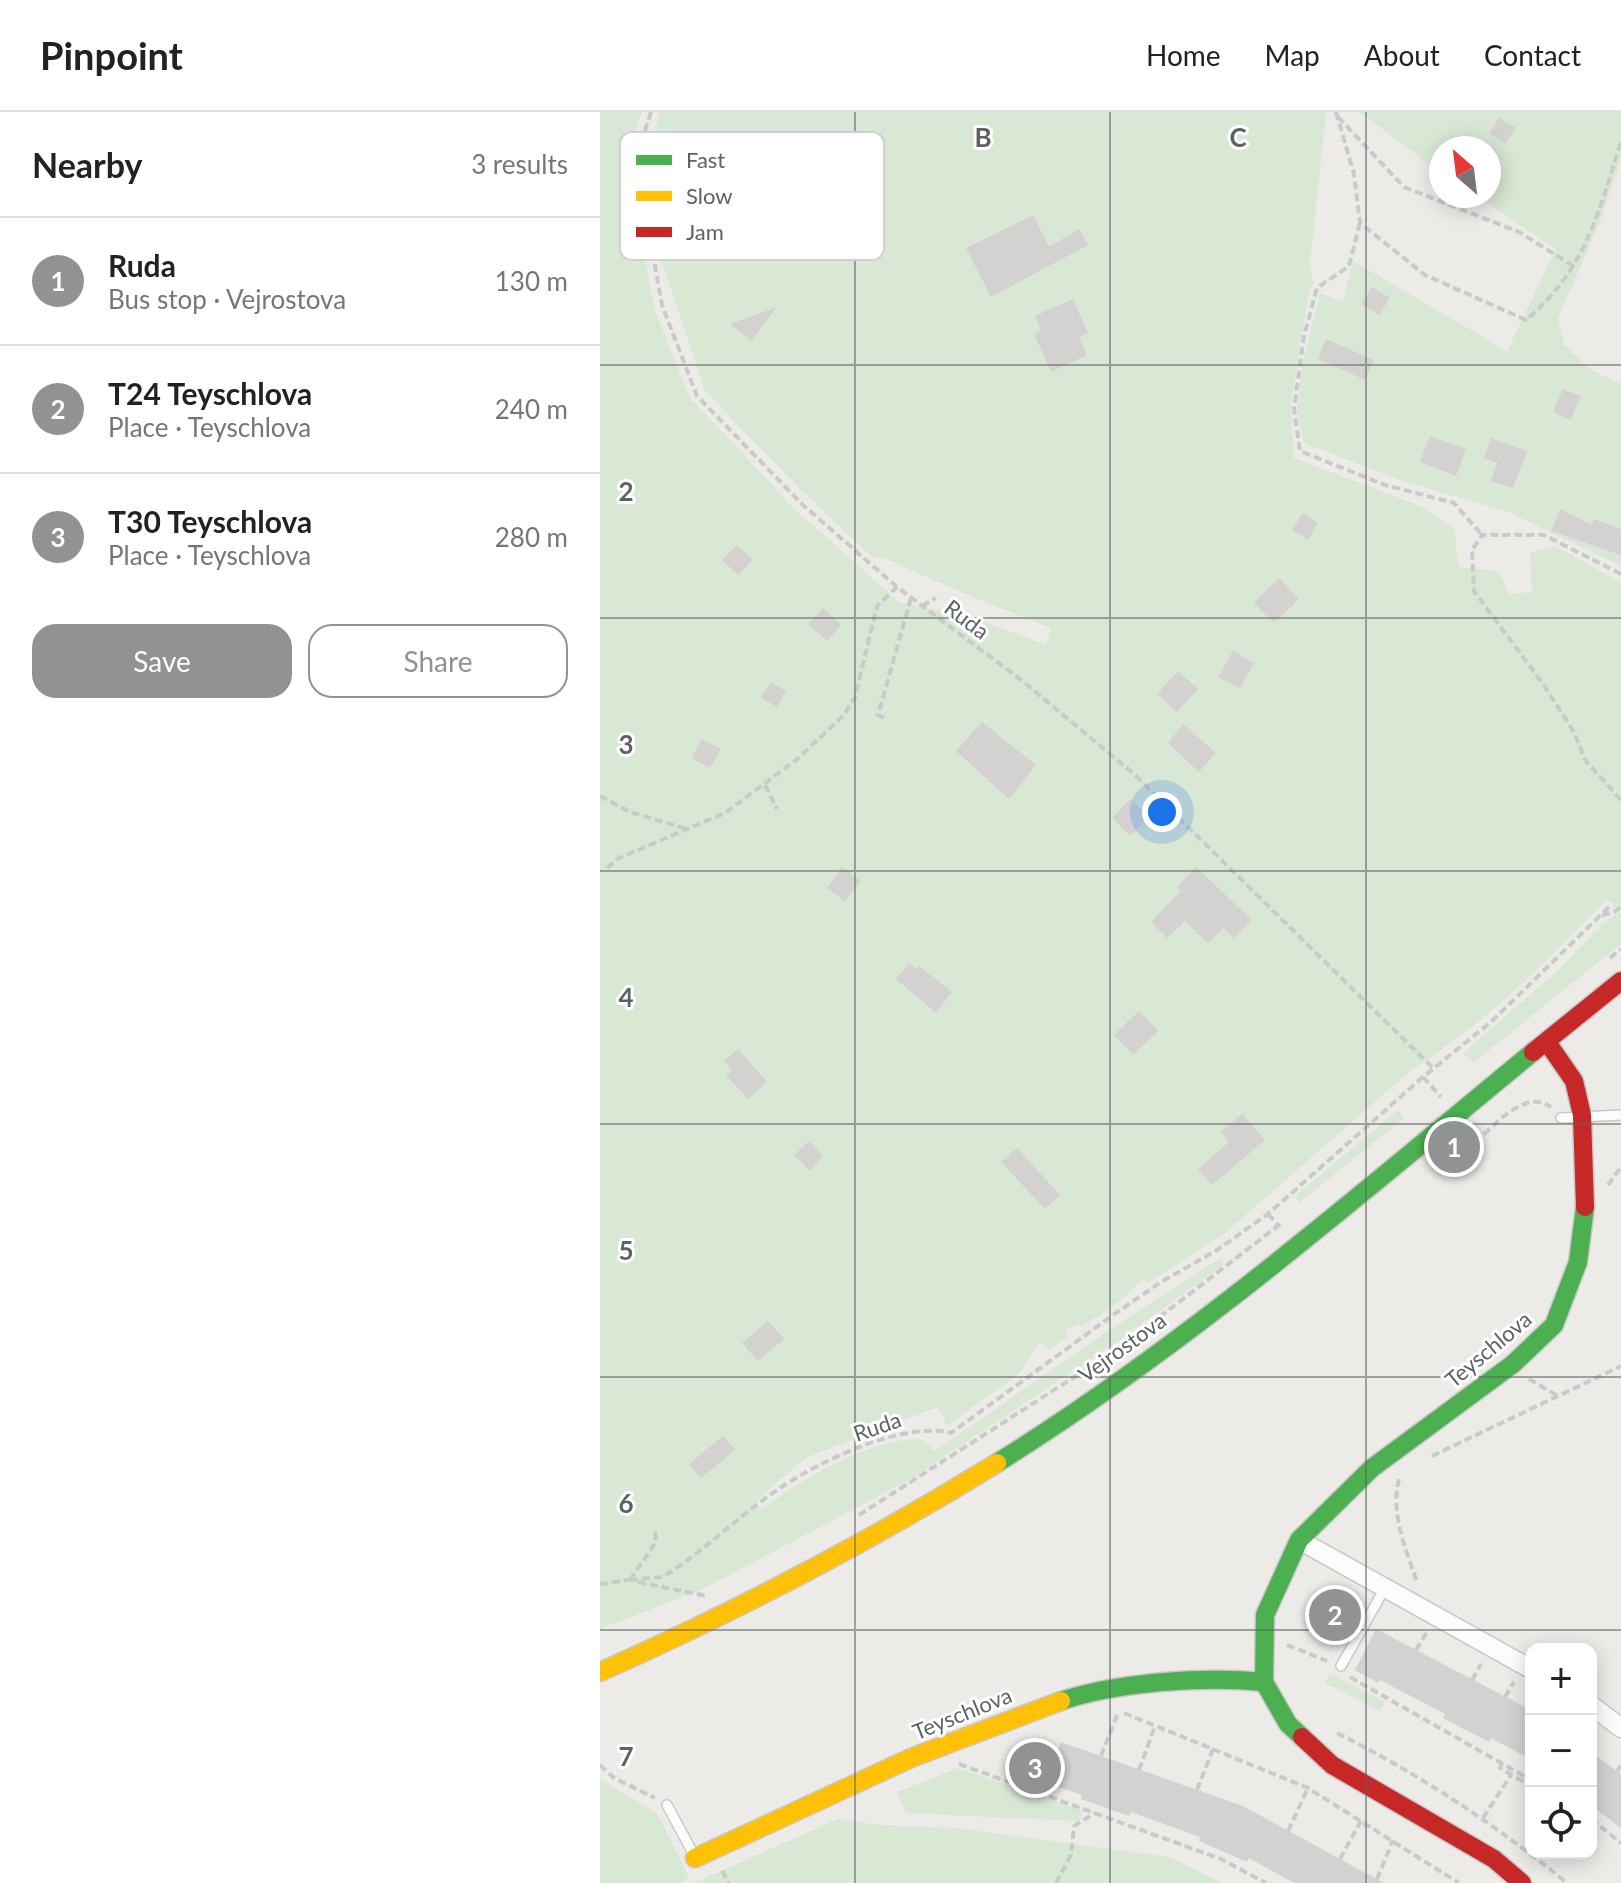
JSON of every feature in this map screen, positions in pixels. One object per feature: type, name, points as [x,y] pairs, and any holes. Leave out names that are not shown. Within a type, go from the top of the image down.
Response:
[{"type":"street","name":"Vejrostova","points":[[600,1672],[726,1614],[826,1563],[950,1491],[1065,1418],[1184,1332],[1454,1119],[1621,981]]},
{"type":"street","name":"Teyschlova","points":[[695,1858],[911,1758],[1011,1718],[1091,1691],[1222,1678],[1264,1682],[1265,1615],[1299,1540],[1372,1468],[1513,1364],[1554,1325],[1578,1262],[1585,1218],[1582,1115],[1574,1081],[1547,1042]]},
{"type":"street","points":[[1299,1540],[1525,1666]]},
{"type":"street","points":[[1264,1682],[1288,1724],[1332,1765],[1494,1859],[1522,1883]]},
{"type":"street","points":[[1597,1710],[1621,1728]]},
{"type":"lane","points":[[1561,1118],[1621,1115]]},
{"type":"lane","points":[[1341,1666],[1385,1588]]},
{"type":"lane","points":[[667,1805],[695,1858]]},
{"type":"path","name":"Ruda","points":[[645,132],[651,112]]},
{"type":"path","points":[[1336,114],[1354,174],[1360,223],[1349,266],[1317,288],[1304,336],[1294,408],[1300,451],[1385,485],[1454,503],[1482,535],[1544,535],[1621,574]]},
{"type":"path","points":[[1336,114],[1404,187],[1519,232],[1575,267]]},
{"type":"path","points":[[1360,223],[1425,275],[1526,320],[1551,299],[1575,267],[1596,222],[1621,142]]},
{"type":"path","name":"Ruda","points":[[654,260],[662,305],[697,396],[803,505],[897,587],[1064,713],[1134,774],[1434,1069]]},
{"type":"path","points":[[1482,535],[1472,550],[1474,591],[1543,684],[1574,732],[1585,760],[1621,800]]},
{"type":"path","points":[[607,868],[619,858],[725,813],[765,785],[844,715],[855,697],[877,606],[897,587]]},
{"type":"path","points":[[884,718],[878,715],[911,598]]},
{"type":"path","points":[[922,606],[936,598]]},
{"type":"path","points":[[765,785],[777,809]]},
{"type":"path","points":[[600,796],[630,812],[688,829]]},
{"type":"path","name":"Ruda","points":[[600,1584],[661,1577],[669,1573],[782,1487],[895,1434],[934,1428],[951,1433],[1113,1315],[1268,1214],[1316,1168],[1491,1022],[1610,906]]},
{"type":"path","points":[[1602,915],[1621,907]]},
{"type":"path","points":[[1609,959],[1621,949]]},
{"type":"path","points":[[1423,1077],[1441,1097],[1438,1100]]},
{"type":"path","points":[[1474,1144],[1528,1102],[1546,1104],[1561,1118]]},
{"type":"path","points":[[1131,1339],[1279,1225]]},
{"type":"path","points":[[853,1518],[917,1480],[1119,1348]]},
{"type":"path","points":[[1425,1460],[1621,1366]]},
{"type":"path","points":[[1524,1377],[1558,1396]]},
{"type":"path","points":[[1401,1468],[1395,1493],[1401,1536],[1427,1611]]},
{"type":"path","points":[[655,1528],[656,1542],[630,1580],[707,1596],[693,1602]]},
{"type":"path","points":[[1277,1642],[1341,1666],[1345,1674],[1525,1776]]},
{"type":"path","points":[[1105,1710],[1119,1711],[1308,1788],[1459,1883]]},
{"type":"path","points":[[1101,1756],[1119,1711]]},
{"type":"path","points":[[1139,1770],[1155,1726]]},
{"type":"path","points":[[1330,1730],[1371,1750],[1483,1818],[1567,1883]]},
{"type":"path","points":[[1197,1790],[1213,1749]]},
{"type":"path","points":[[969,1757],[956,1762],[1221,1859],[1266,1883]]},
{"type":"path","points":[[1502,1763],[1500,1768],[1525,1781]]},
{"type":"path","points":[[600,1765],[614,1778],[667,1805]]},
{"type":"path","points":[[1617,1771],[1621,1766]]},
{"type":"path","points":[[1483,1818],[1511,1775]]},
{"type":"path","points":[[1288,1831],[1308,1788]]},
{"type":"path","points":[[1056,1883],[1071,1855],[1074,1826],[1095,1813]]},
{"type":"path","points":[[1340,1859],[1361,1821]]},
{"type":"path","points":[[1597,1824],[1621,1843]]},
{"type":"path","points":[[1377,1879],[1393,1840]]},
{"type":"path","points":[[719,1866],[729,1883]]},
{"type":"green space","points":[[600,112],[642,112],[635,132],[620,132],[620,260],[646,260],[654,308],[690,398],[798,512],[899,602],[972,617],[1046,645],[1051,628],[884,558],[872,557],[799,488],[705,391],[661,260],[884,260],[884,132],[655,132],[660,112],[1326,112],[1310,264],[1313,283],[1291,403],[1294,458],[1423,507],[1454,529],[1459,567],[1499,571],[1509,594],[1532,592],[1530,552],[1555,546],[1621,582],[1621,907],[1615,907],[1607,899],[1513,992],[1463,1034],[1409,1072],[1224,1234],[1148,1283],[1144,1279],[1119,1302],[1083,1326],[1077,1324],[1066,1331],[1067,1337],[1048,1350],[1040,1341],[1021,1372],[947,1426],[938,1407],[805,1458],[755,1502],[762,1509],[817,1473],[883,1444],[923,1440],[935,1451],[1112,1328],[1222,1257],[1223,1265],[1117,1342],[907,1481],[701,1590],[600,1629]]},
{"type":"green space","points":[[1359,112],[1621,112],[1621,159],[1599,224],[1558,318],[1564,344],[1588,368],[1621,384],[1621,566],[1508,512],[1403,481],[1304,443],[1297,410],[1302,366],[1320,293],[1343,302],[1353,261],[1507,351],[1556,249],[1494,208],[1501,208],[1501,136],[1429,136],[1429,164]]},
{"type":"green space","points":[[1621,912],[1621,944],[1473,1063],[1463,1053],[1554,974],[1607,920]]},
{"type":"green space","points":[[1398,1110],[1404,1118],[1299,1203],[1295,1196]]},
{"type":"green space","points":[[1330,1674],[1385,1701],[1380,1711],[1325,1683]]},
{"type":"green space","points":[[958,1768],[1083,1811],[1080,1821],[906,1813],[897,1792]]},
{"type":"green space","points":[[600,1779],[657,1813],[689,1877],[681,1883],[600,1883]]},
{"type":"green space","points":[[838,1819],[879,1825],[956,1828],[1170,1857],[1222,1883],[694,1883]]},
{"type":"building","points":[[1499,118],[1516,128],[1505,144],[1501,136],[1489,133]]},
{"type":"building","points":[[1033,215],[1049,247],[1079,229],[1088,245],[991,297],[966,248]]},
{"type":"building","points":[[1372,287],[1390,298],[1379,315],[1361,304]]},
{"type":"building","points":[[1073,299],[1088,333],[1079,337],[1087,355],[1051,372],[1034,334],[1041,330],[1035,316]]},
{"type":"building","points":[[777,307],[751,341],[730,324]]},
{"type":"building","points":[[1326,339],[1374,360],[1365,380],[1318,359]]},
{"type":"building","points":[[1563,389],[1581,396],[1570,420],[1553,412]]},
{"type":"building","points":[[1430,436],[1466,449],[1456,476],[1420,462]]},
{"type":"building","points":[[1491,438],[1527,451],[1513,488],[1491,481],[1497,463],[1484,458]]},
{"type":"building","points":[[1560,509],[1592,525],[1594,519],[1621,529],[1621,555],[1551,531]]},
{"type":"building","points":[[1303,513],[1318,523],[1308,540],[1292,530]]},
{"type":"building","points":[[737,545],[753,560],[738,575],[722,560]]},
{"type":"building","points":[[1279,578],[1299,599],[1274,623],[1254,603]]},
{"type":"building","points":[[823,608],[841,625],[827,641],[808,624]]},
{"type":"building","points":[[1233,651],[1254,663],[1240,688],[1218,677]]},
{"type":"building","points":[[1178,671],[1198,689],[1177,712],[1157,694]]},
{"type":"building","points":[[771,682],[786,691],[777,707],[761,698]]},
{"type":"building","points":[[982,722],[1036,765],[1009,799],[956,751]]},
{"type":"building","points":[[1183,724],[1216,753],[1199,772],[1168,743]]},
{"type":"building","points":[[702,739],[721,749],[710,768],[691,758]]},
{"type":"building","points":[[1130,799],[1149,817],[1130,836],[1112,818]]},
{"type":"building","points":[[842,867],[861,881],[845,901],[827,888]]},
{"type":"building","points":[[1196,867],[1252,920],[1234,938],[1223,928],[1208,943],[1185,921],[1167,938],[1151,922],[1181,891],[1177,887]]},
{"type":"building","points":[[909,963],[917,969],[919,966],[952,992],[936,1013],[896,979]]},
{"type":"building","points":[[1139,1011],[1158,1031],[1133,1055],[1114,1035]]},
{"type":"building","points":[[738,1049],[767,1082],[748,1099],[726,1075],[732,1070],[724,1061]]},
{"type":"building","points":[[1242,1114],[1265,1140],[1212,1185],[1198,1169],[1229,1142],[1221,1132]]},
{"type":"building","points":[[809,1141],[823,1155],[810,1171],[794,1155]]},
{"type":"building","points":[[1017,1148],[1060,1195],[1045,1209],[1001,1162]]},
{"type":"building","points":[[768,1321],[784,1339],[758,1361],[742,1343]]},
{"type":"building","points":[[723,1436],[735,1450],[701,1478],[689,1464]]},
{"type":"building","points":[[1331,1602],[1348,1613],[1340,1628],[1322,1618]]},
{"type":"building","points":[[1376,1629],[1525,1707],[1525,1757],[1491,1738],[1489,1742],[1443,1718],[1445,1714],[1355,1670]]},
{"type":"building","points":[[1061,1742],[1243,1806],[1384,1883],[1294,1883],[1249,1858],[1247,1862],[1199,1841],[1200,1837],[1131,1812],[1129,1816],[1081,1799],[1082,1795],[1023,1775],[1030,1755],[1054,1762]]},
{"type":"building","points":[[1597,1756],[1621,1774],[1621,1828],[1597,1810]]},
{"type":"traffic: fast","points":[[997,1463],[1137,1369],[1205,1318],[1533,1052]]},
{"type":"traffic: fast","points":[[1302,1737],[1288,1724],[1264,1682],[1265,1615],[1299,1540],[1372,1468],[1513,1364],[1554,1325],[1578,1262],[1585,1207]]},
{"type":"traffic: fast","points":[[1061,1701],[1108,1689],[1161,1682],[1264,1682]]},
{"type":"traffic: slow","points":[[600,1672],[802,1574],[997,1463]]},
{"type":"traffic: slow","points":[[695,1858],[911,1758],[1061,1701]]},
{"type":"traffic: jam","points":[[1533,1052],[1621,981]]},
{"type":"traffic: jam","points":[[1547,1042],[1574,1081],[1582,1115],[1585,1207]]},
{"type":"traffic: jam","points":[[1302,1737],[1332,1765],[1494,1859],[1522,1883]]},
{"type":"place","name":"Ruda","points":[[1454,1147]]},
{"type":"place","name":"T24 Teyschlova","points":[[1335,1615]]},
{"type":"place","name":"T30 Teyschlova","points":[[1035,1768]]}]
